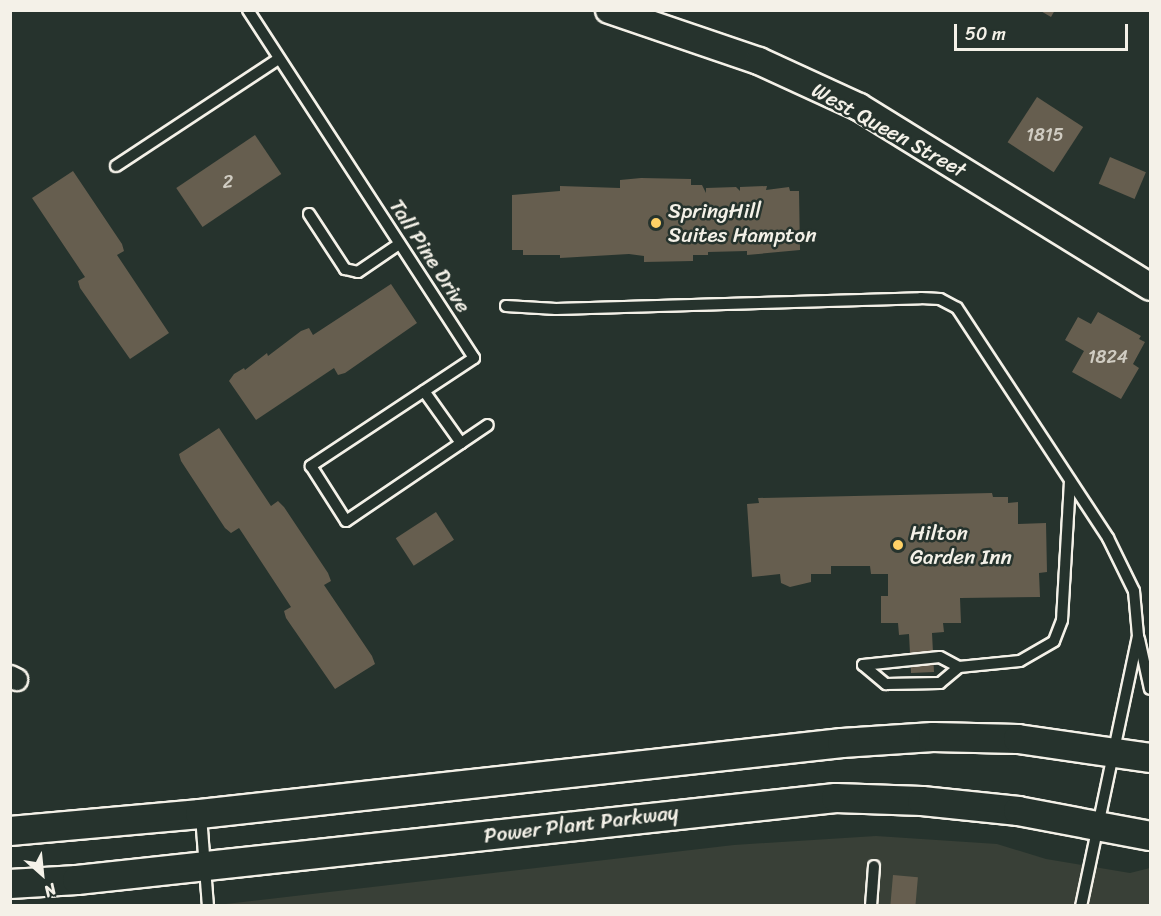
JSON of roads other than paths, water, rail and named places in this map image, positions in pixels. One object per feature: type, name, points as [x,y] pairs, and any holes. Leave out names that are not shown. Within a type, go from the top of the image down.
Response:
[{"type":"main road","points":[[10,831],[200,814],[842,743],[933,737],[1018,739],[1150,758]]},
{"type":"main road","name":"Power Plant Parkway","points":[[10,884],[205,867],[836,798],[922,801],[1098,824],[1150,836]]},
{"type":"street","name":"West Queen Street","points":[[609,10],[759,61],[859,107],[1150,287]]},
{"type":"lane","name":"Tall Pine Drive","points":[[248,10],[474,358],[311,466],[346,521],[461,444]]},
{"type":"lane","points":[[116,166],[278,59]]},
{"type":"lane","points":[[309,214],[345,269],[358,272],[399,244]]},
{"type":"lane","points":[[506,306],[555,309],[940,299],[957,308],[1125,566],[1134,591],[1138,636],[1150,688]]},
{"type":"lane","points":[[424,391],[461,444],[488,425]]},
{"type":"lane","points":[[959,667],[940,683],[886,684],[863,665],[940,657],[959,667],[1020,661],[1037,655],[1054,640],[1062,620],[1070,480]]},
{"type":"lane","points":[[1081,906],[1138,636]]},
{"type":"lane","points":[[200,814],[208,906]]},
{"type":"lane","points":[[871,906],[874,866]]},
{"type":"place","name":"SpringHill Suites Hampton","points":[[656,223]]},
{"type":"place","name":"Hilton Garden Inn","points":[[898,545]]}]
